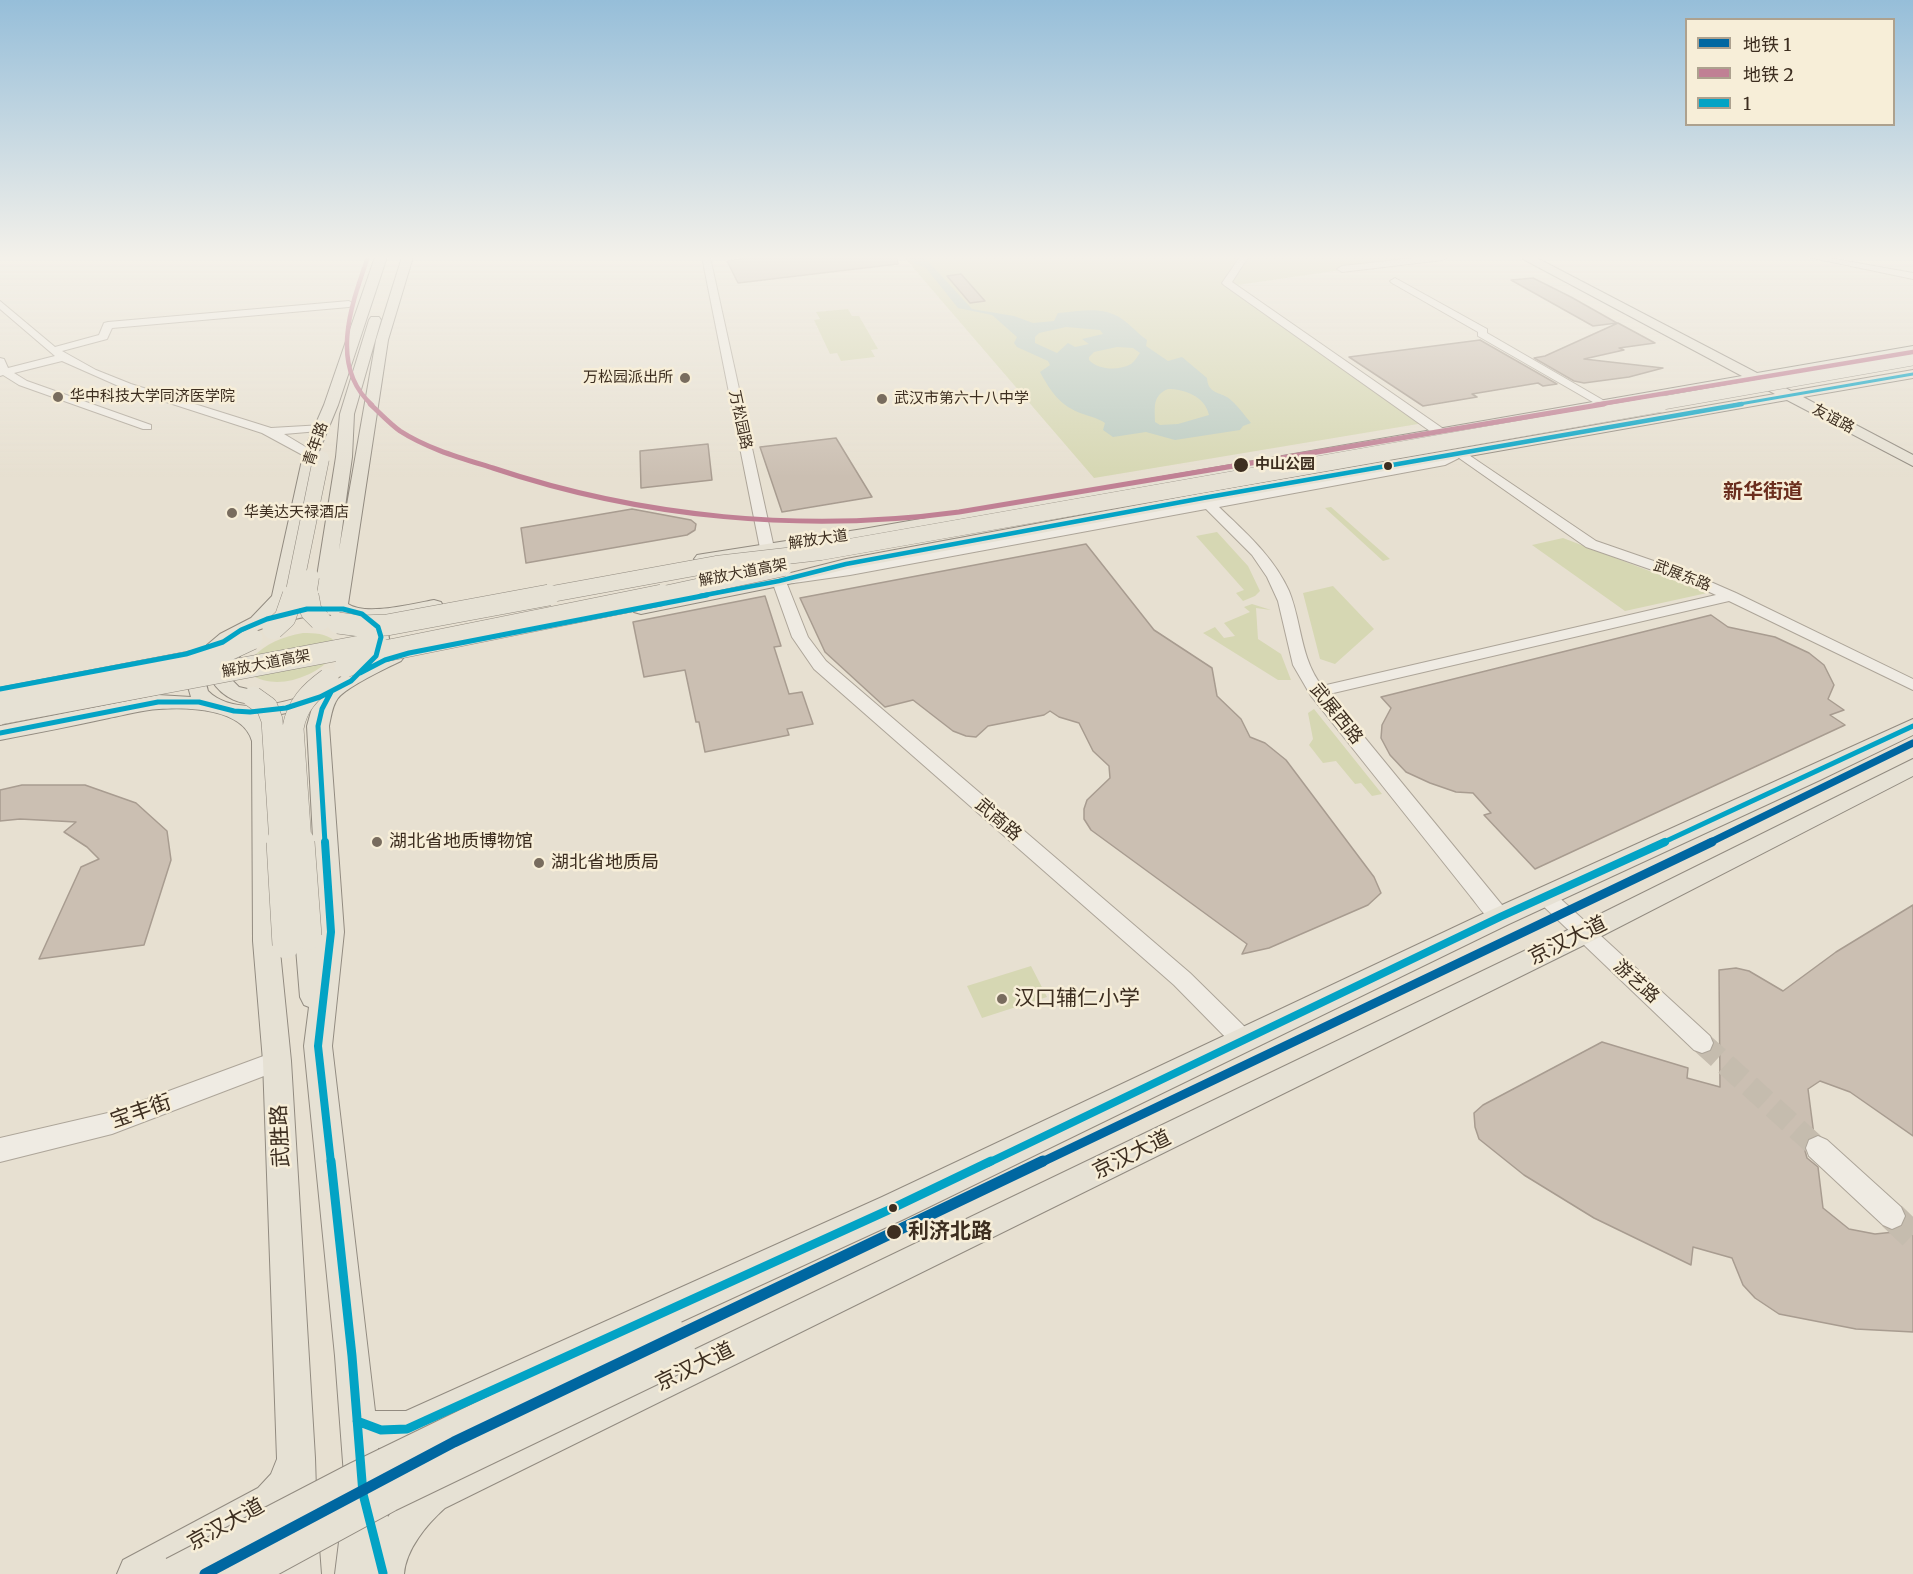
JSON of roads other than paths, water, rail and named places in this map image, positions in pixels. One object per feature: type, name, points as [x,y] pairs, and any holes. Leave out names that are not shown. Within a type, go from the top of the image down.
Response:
[{"type":"main road","points":[[333,351],[340,330]]},
{"type":"main road","name":"青年路","points":[[252,632],[270,611],[283,590],[321,457],[319,427],[332,402],[356,330]]},
{"type":"main road","name":"青年路","points":[[340,615],[327,599],[324,589],[344,457],[347,414],[372,330]]},
{"type":"main road","points":[[353,670],[352,659],[358,644],[353,631],[340,615],[364,439],[384,330]]},
{"type":"main road","points":[[1668,330],[1761,376]]},
{"type":"main road","points":[[1683,330],[1733,356],[1761,376]]},
{"type":"main road","points":[[361,364],[383,335]]},
{"type":"main road","name":"解放大道","points":[[340,615],[424,608],[767,548],[874,532],[1913,350]]},
{"type":"main road","points":[[1709,384],[1718,382],[1726,375],[1723,364],[1716,356]]},
{"type":"main road","points":[[1733,356],[1782,366],[1821,365]]},
{"type":"main road","name":"解放大道高架","points":[[0,706],[823,554],[1913,359]]},
{"type":"main road","name":"解放大道高架","points":[[0,714],[823,554],[1913,364]]},
{"type":"main road","points":[[273,629],[285,618],[291,605],[332,402],[327,372]]},
{"type":"main road","name":"解放大道","points":[[353,670],[409,653],[779,581],[858,562],[1913,374]]},
{"type":"main road","name":"友谊路","points":[[1761,376],[1913,461]]},
{"type":"main road","points":[[1834,415],[1826,398],[1829,391],[1836,387]]},
{"type":"main road","points":[[1749,402],[1790,404],[1834,415]]},
{"type":"main road","points":[[340,615],[310,613],[307,600],[321,457],[347,414]]},
{"type":"main road","name":"友谊路","points":[[1834,415],[1913,452]]},
{"type":"main road","points":[[0,698],[193,661],[222,653],[252,632],[287,613],[307,609],[340,615],[367,626],[387,625],[716,564],[823,554]]},
{"type":"main road","points":[[278,1061],[297,941],[294,720],[302,701],[308,695],[380,652],[722,583],[823,554]]},
{"type":"main road","points":[[0,689],[172,657],[252,632],[340,615]]},
{"type":"main road","points":[[225,687],[221,674],[223,667],[233,652],[252,632]]},
{"type":"main road","points":[[223,642],[206,657],[197,675],[198,692],[223,708]]},
{"type":"main road","points":[[318,1046],[331,932],[318,726],[319,716],[331,692],[353,670]]},
{"type":"main road","points":[[0,723],[184,686],[206,684],[225,687],[232,692],[261,701],[270,712],[297,941],[318,1046],[363,1494],[374,1574]]},
{"type":"main road","points":[[0,733],[158,702],[259,712],[286,708],[331,692]]},
{"type":"main road","name":"武胜路","points":[[223,708],[255,723],[261,730],[263,741],[266,941],[278,1061],[297,1474],[281,1574]]},
{"type":"main road","points":[[357,1421],[370,1429],[386,1432],[407,1429],[789,1255],[1500,916],[1802,780],[1913,726]]},
{"type":"main road","name":"京汉大道","points":[[374,1574],[409,1517],[432,1495],[1583,934],[1913,767]]},
{"type":"main road","points":[[243,1574],[673,1342],[789,1255]]},
{"type":"main road","points":[[174,1574],[386,1462],[673,1342],[816,1307]]},
{"type":"main road","points":[[297,1474],[301,1574]]},
{"type":"main road","name":"京汉大道","points":[[137,1574],[271,1501],[297,1474]]},
{"type":"street","points":[[32,330],[64,357],[82,367],[119,382],[267,431],[321,457]]},
{"type":"street","points":[[55,350],[103,337],[106,330]]},
{"type":"street","name":"万松园路","points":[[721,330],[767,548]]},
{"type":"street","points":[[1294,330],[1441,433]]},
{"type":"street","points":[[1482,330],[1482,334],[1602,403]]},
{"type":"street","points":[[725,349],[739,348]]},
{"type":"street","points":[[2,368],[64,357]]},
{"type":"street","points":[[2,368],[23,383],[147,427]]},
{"type":"street","points":[[267,431],[319,427]]},
{"type":"street","name":"武展东路","points":[[1460,453],[1568,531],[1591,544],[1692,579],[1731,596],[1797,626],[1913,685]]},
{"type":"street","name":"武展西路","points":[[1206,501],[1255,551],[1281,588],[1295,653],[1305,675],[1317,692],[1478,892],[1500,916]]},
{"type":"street","name":"武商路","points":[[779,581],[800,637],[820,665],[1182,979],[1243,1040]]},
{"type":"street","points":[[1317,692],[1731,596]]},
{"type":"street","name":"游艺路","points":[[1545,896],[1702,1043]]},
{"type":"street","name":"宝丰街","points":[[0,1150],[112,1123],[278,1061]]},
{"type":"street","points":[[1818,1148],[1892,1216]]},
{"type":"tunnel","points":[[1702,1043],[1818,1148]]},
{"type":"tunnel","points":[[1892,1216],[1913,1236]]},
{"type":"metro line","name":"2","points":[[347,330],[348,358],[360,393],[401,431],[450,454],[511,475],[596,497],[683,512],[814,522],[905,519],[959,512],[1913,352]]},
{"type":"metro line","name":"1","points":[[205,1574],[454,1442],[1737,830],[1913,743]]},
{"type":"place","name":"万松园派出所","points":[[685,378]]},
{"type":"place","name":"华中科技大学同济医学院","points":[[58,397]]},
{"type":"place","name":"武汉市第六十八中学","points":[[882,399]]},
{"type":"place","name":"中山公园","points":[[1241,465]]},
{"type":"place","name":"华美达天禄酒店","points":[[232,513]]},
{"type":"place","name":"湖北省地质博物馆","points":[[377,842]]},
{"type":"place","name":"湖北省地质局","points":[[539,863]]},
{"type":"place","name":"汉口辅仁小学","points":[[1002,999]]},
{"type":"place","name":"利济北路","points":[[894,1232]]},
{"type":"district","name":"新华街道","points":[[1763,492]]}]
